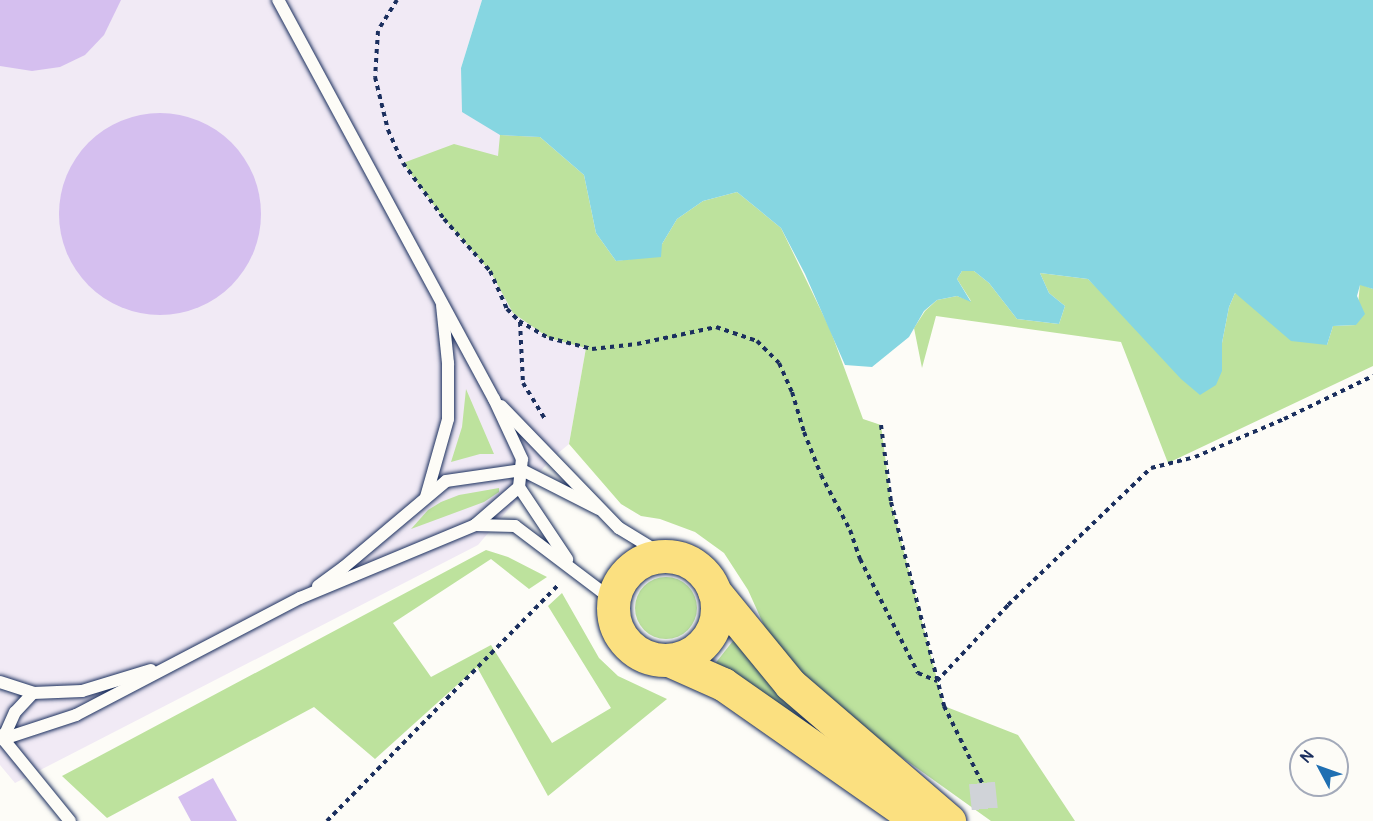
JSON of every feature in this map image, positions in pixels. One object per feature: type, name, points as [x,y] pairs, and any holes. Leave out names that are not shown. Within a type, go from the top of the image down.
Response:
[{"type":"main road","points":[[671,661],[686,657],[710,636],[717,614],[714,591],[710,581],[695,566],[676,557],[653,557],[632,568],[623,577],[613,600],[618,631],[631,648],[649,659],[671,661],[723,684],[920,821]]},
{"type":"main road","points":[[714,591],[789,684],[949,821]]},
{"type":"lane","points":[[2,737],[76,715],[300,598],[475,525],[519,487],[522,459],[494,399],[441,297],[278,0]]},
{"type":"lane","points":[[426,496],[448,419],[448,363],[441,297]]},
{"type":"lane","points":[[494,399],[619,528],[665,556]]},
{"type":"lane","points":[[300,598],[344,567],[446,481],[522,470],[599,509]]},
{"type":"lane","points":[[519,487],[572,566]]},
{"type":"lane","points":[[475,525],[515,526],[572,566],[613,600]]},
{"type":"lane","points":[[0,682],[33,693],[82,691],[181,661]]},
{"type":"lane","points":[[2,737],[15,712],[33,693]]},
{"type":"lane","points":[[2,737],[70,821]]},
{"type":"path","points":[[397,0],[378,31],[375,77],[388,130],[403,163],[444,219],[490,271],[507,309],[519,321],[549,338],[592,349],[637,344],[716,327],[757,341],[779,363],[792,392],[804,432],[821,475],[850,530],[860,560],[918,673],[937,681]]},
{"type":"path","points":[[519,321],[523,383],[559,442],[551,459]]},
{"type":"path","points":[[937,681],[1008,605],[1151,468],[1195,457],[1284,419],[1373,376]]},
{"type":"path","points":[[881,425],[891,502],[944,706],[982,783]]},
{"type":"path","points":[[327,821],[572,566]]},
{"type":"shaded area","points":[[0,0],[482,0],[461,68],[540,137],[586,348],[569,444],[551,459],[478,545],[15,783],[0,765]]},
{"type":"green space","points":[[500,135],[540,137],[584,175],[596,233],[616,261],[638,258],[662,244],[677,219],[703,201],[737,192],[781,228],[830,329],[863,419],[881,425],[891,502],[944,706],[1018,735],[1075,821],[991,821],[858,726],[802,675],[771,641],[748,590],[724,553],[695,532],[660,519],[641,516],[621,504],[569,444],[586,348],[549,338],[513,313],[490,271],[444,219],[403,163],[454,144],[498,156]]},
{"type":"green space","points":[[962,271],[974,271],[989,283],[1017,319],[1059,324],[1065,306],[1049,293],[1040,273],[1088,279],[1124,314],[1222,371],[1222,343],[1229,307],[1235,293],[1327,345],[1333,326],[1356,325],[1360,284],[1373,289],[1373,366],[1168,463],[1121,342],[936,316],[922,368],[914,328],[925,311],[937,300],[957,296],[971,301],[957,279]]},
{"type":"green space","points":[[466,389],[494,454],[480,454],[451,462],[462,427]]},
{"type":"green space","points":[[499,488],[499,492],[484,502],[411,529],[428,510],[441,502],[459,495]]},
{"type":"green space","points":[[486,550],[508,557],[547,577],[529,589],[491,559],[393,623],[431,677],[491,645],[552,743],[611,708],[548,606],[562,593],[599,658],[618,676],[667,699],[548,796],[477,667],[375,759],[314,707],[107,818],[62,776]]},
{"type":"green space","points":[[660,577],[672,577],[688,586],[695,596],[697,608],[695,620],[688,630],[672,639],[660,639],[649,634],[640,625],[635,614],[635,602],[640,591],[649,582]]},
{"type":"green space","points":[[736,637],[866,767],[714,665]]},
{"type":"water","points":[[482,0],[1373,0],[1373,289],[1360,285],[1357,296],[1365,314],[1356,325],[1333,326],[1327,345],[1291,341],[1235,293],[1229,307],[1222,343],[1222,371],[1216,385],[1200,395],[1181,379],[1088,279],[1040,273],[1049,293],[1065,306],[1059,324],[1017,319],[989,283],[974,271],[962,271],[957,279],[971,302],[957,296],[937,300],[924,311],[909,337],[872,367],[845,365],[805,274],[781,228],[737,192],[703,201],[677,219],[662,244],[661,257],[616,261],[596,233],[584,175],[540,137],[500,135],[462,112],[461,68]]},
{"type":"building","points":[[0,0],[121,0],[104,35],[85,55],[60,67],[32,71],[0,66]]},
{"type":"building","points":[[150,113],[170,113],[199,120],[232,142],[254,175],[261,214],[254,253],[232,286],[199,308],[170,315],[150,315],[121,308],[88,286],[66,253],[59,224],[59,204],[66,175],[88,142],[121,120]]},
{"type":"building","points":[[213,778],[237,821],[191,821],[178,797]]},
{"type":"tunnel","points":[[982,783],[986,821]]}]
